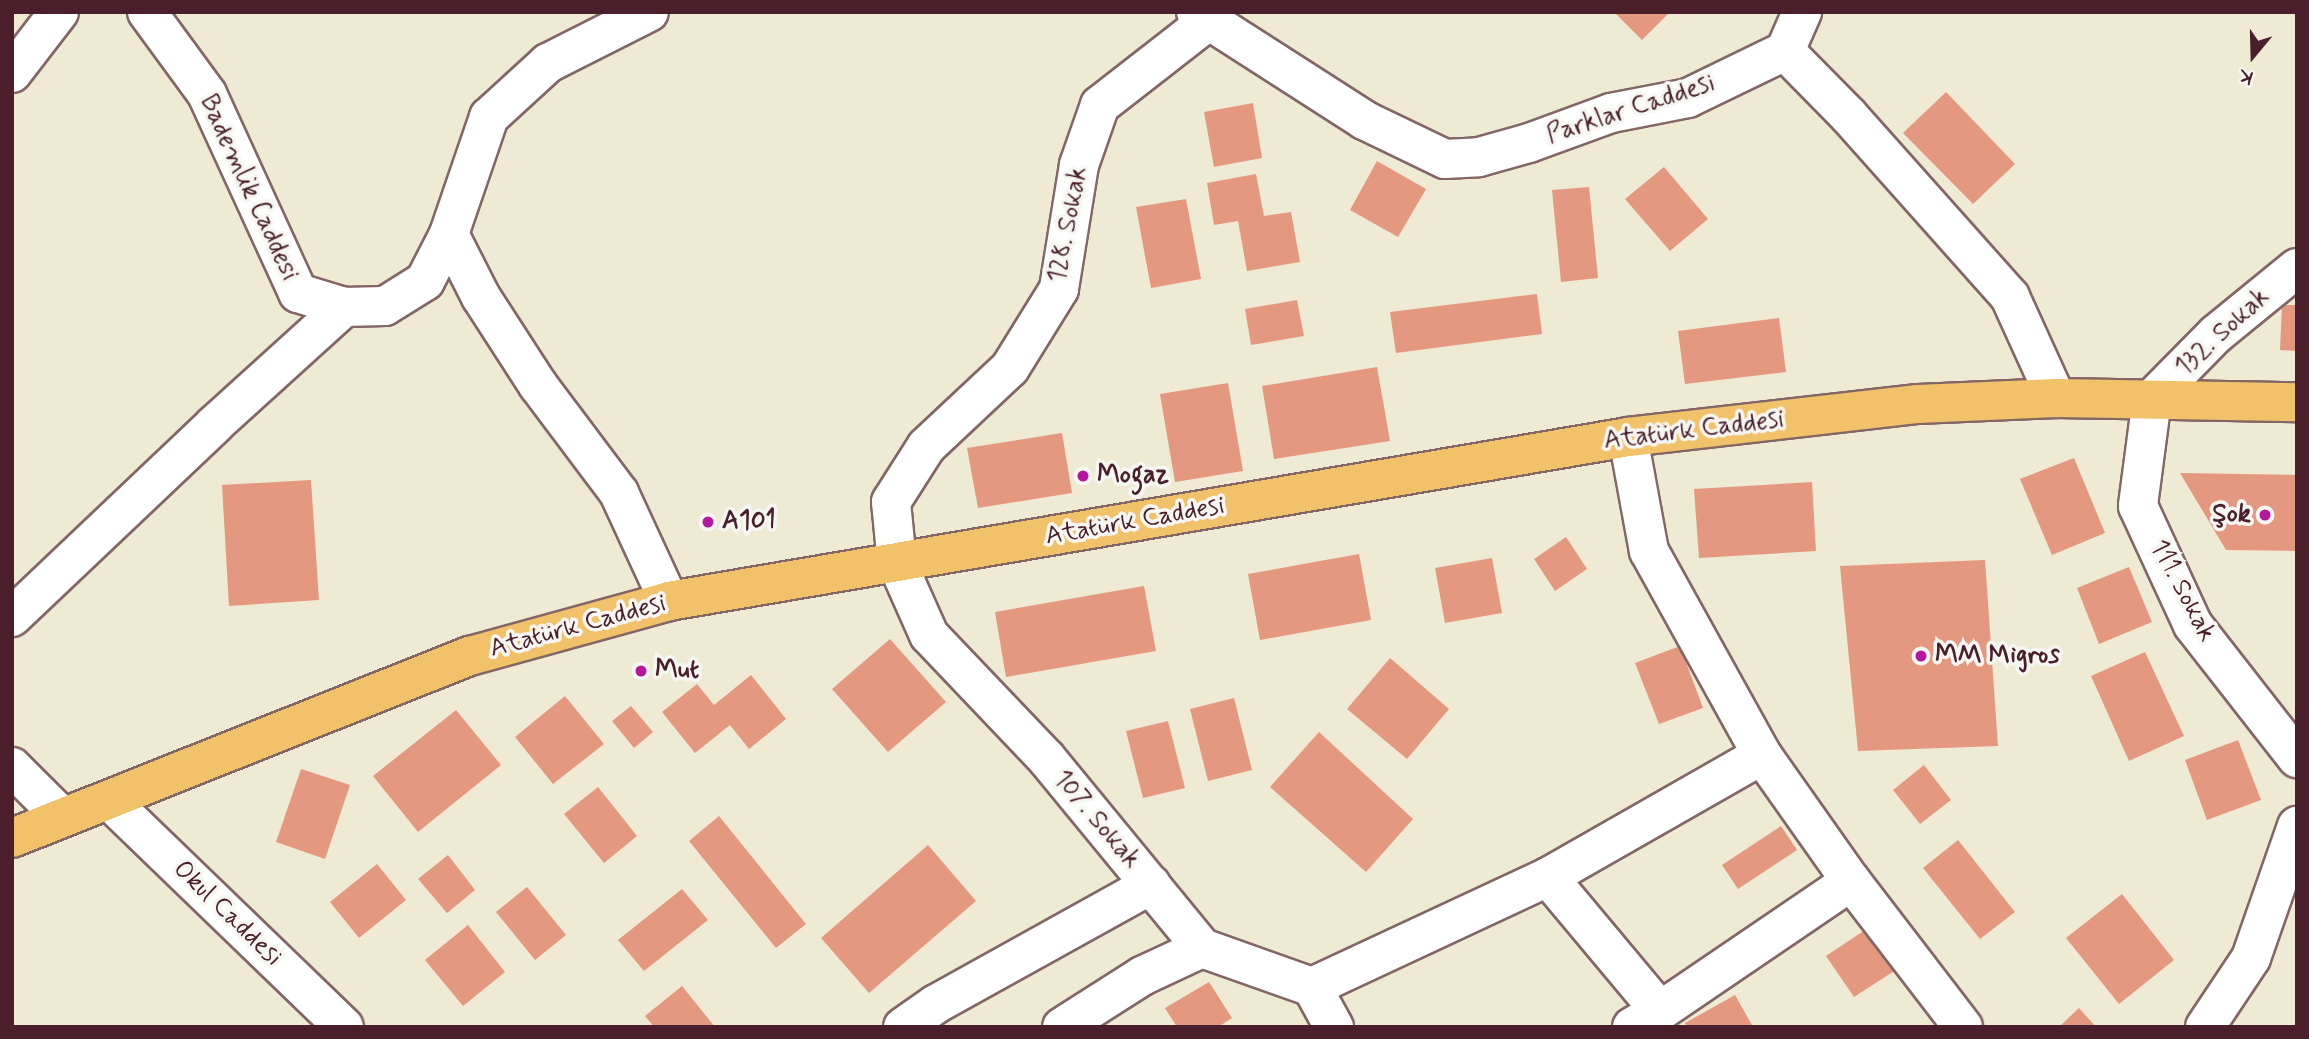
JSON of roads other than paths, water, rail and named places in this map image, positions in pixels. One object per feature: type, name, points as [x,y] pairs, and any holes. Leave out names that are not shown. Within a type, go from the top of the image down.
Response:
[{"type":"main road","name":"Atatürk Caddesi","points":[[12,838],[62,817],[110,802],[470,656],[669,601],[1628,437],[1918,404],[2056,398],[2297,402]]},
{"type":"street","points":[[12,73],[59,12]]},
{"type":"street","name":"Bademlik Caddesi","points":[[148,12],[207,94],[298,293],[344,307],[385,306],[425,281],[449,234],[489,117],[548,63],[649,12]]},
{"type":"street","points":[[1802,12],[1785,51],[1849,116],[2010,297],[2056,398]]},
{"type":"street","name":"Parklar Caddesi","points":[[1207,15],[1364,120],[1445,159],[1479,157],[1529,143],[1611,113],[1688,98],[1785,51]]},
{"type":"street","name":"128. Sokak","points":[[897,563],[891,502],[926,447],[1010,368],[1059,289],[1079,165],[1100,105],[1207,15]]},
{"type":"street","points":[[449,234],[481,297],[538,385],[619,493],[669,601]]},
{"type":"street","name":"132. Sokak","points":[[2152,399],[2216,334],[2297,268]]},
{"type":"street","points":[[12,617],[214,425],[344,307]]},
{"type":"street","name":"111. Sokak","points":[[2152,399],[2138,506],[2193,625],[2297,758]]},
{"type":"street","points":[[1628,437],[1650,551],[1762,755],[1852,881],[1963,1027]]},
{"type":"street","name":"107. Sokak","points":[[897,563],[929,635],[1047,760],[1202,948]]},
{"type":"street","points":[[1312,987],[1548,877],[1762,755]]},
{"type":"street","points":[[12,766],[62,817]]},
{"type":"street","name":"Okul Caddesi","points":[[110,802],[344,1027]]},
{"type":"street","points":[[2205,1027],[2252,958],[2297,826]]},
{"type":"street","points":[[1548,877],[1646,1019],[1852,881]]},
{"type":"street","points":[[903,1027],[936,1004],[1151,885]]},
{"type":"street","points":[[1062,1027],[1142,976],[1202,948],[1312,987],[1334,1027]]},
{"type":"place","name":"Mogaz","points":[[1083,476]]},
{"type":"place","name":"Şok","points":[[2265,515]]},
{"type":"place","name":"A101","points":[[708,522]]},
{"type":"place","name":"MM Migros","points":[[1921,656]]},
{"type":"place","name":"Mut","points":[[641,671]]}]
